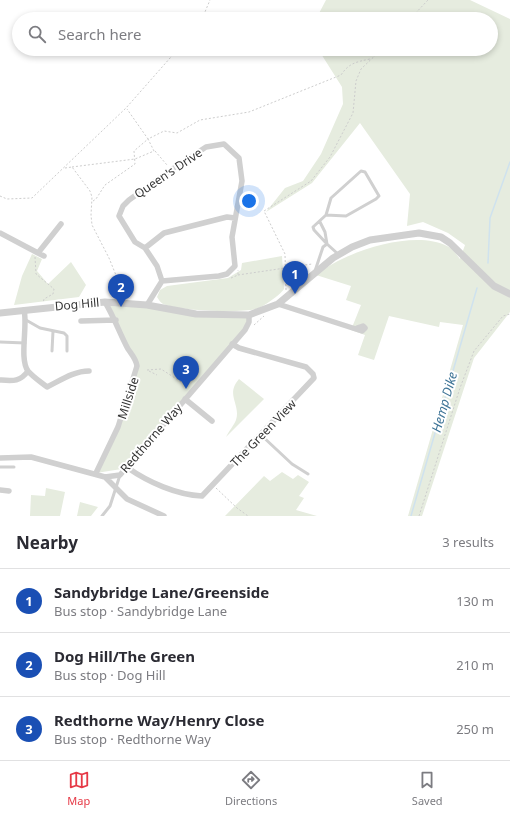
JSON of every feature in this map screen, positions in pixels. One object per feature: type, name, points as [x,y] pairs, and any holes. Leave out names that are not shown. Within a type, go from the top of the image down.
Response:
[{"type":"street","name":"Queen's Drive","points":[[162,281],[157,266],[145,248],[135,242],[119,216],[123,206],[129,200],[206,147],[224,144],[239,158],[242,181],[235,218]]},
{"type":"street","points":[[145,248],[164,233],[227,217],[235,218],[232,237],[235,263],[233,270],[219,276],[162,281],[147,305]]},
{"type":"street","points":[[38,252],[57,232],[61,224]]},
{"type":"street","points":[[0,233],[44,256]]},
{"type":"street","points":[[249,315],[278,304],[338,254],[352,246],[370,240],[406,234],[428,233],[441,237],[450,243],[481,275],[494,286],[510,294]]},
{"type":"street","name":"Dog Hill","points":[[0,313],[43,307],[105,302],[147,305],[196,314],[249,315]]},
{"type":"street","name":"Millside","points":[[96,474],[118,428],[137,367],[136,361],[129,350],[116,320],[105,302]]},
{"type":"street","points":[[278,304],[357,328]]},
{"type":"street","points":[[24,310],[26,320],[24,363],[28,370],[47,387],[72,374],[89,371]]},
{"type":"street","name":"Redthorne Way","points":[[105,477],[120,475],[128,468],[192,390],[247,327],[249,315]]},
{"type":"street","points":[[81,321],[116,320]]},
{"type":"street","name":"The Green View","points":[[128,468],[142,478],[190,496],[202,496],[312,382],[313,374],[306,367],[239,348],[232,344]]},
{"type":"street","points":[[0,380],[17,381],[24,377],[28,370]]},
{"type":"street","points":[[185,399],[212,421]]},
{"type":"street","points":[[0,458],[31,457],[105,477],[127,499],[164,516]]},
{"type":"street","points":[[0,490],[9,491]]},
{"type":"lane","points":[[326,215],[346,216],[379,196],[365,172],[361,171],[331,198],[326,215],[313,227],[314,230],[338,254]]},
{"type":"lane","points":[[320,222],[325,232],[327,244]]},
{"type":"lane","points":[[315,273],[323,247],[327,244]]},
{"type":"lane","points":[[26,320],[40,328],[64,333],[67,336],[67,351]]},
{"type":"lane","points":[[52,351],[53,331]]},
{"type":"lane","points":[[0,342],[25,343]]},
{"type":"lane","points":[[261,435],[292,464],[308,474]]},
{"type":"lane","points":[[0,467],[14,467]]},
{"type":"lane","points":[[102,516],[110,506],[117,490],[120,475]]},
{"type":"path","points":[[205,12],[210,0]]},
{"type":"path","points":[[417,12],[428,0]]},
{"type":"path","points":[[0,196],[8,199],[32,198],[126,108],[172,56]]},
{"type":"path","points":[[286,296],[285,254],[264,211],[311,182],[330,157],[353,113],[356,81],[361,69],[374,56]]},
{"type":"path","points":[[92,200],[96,199],[105,185],[135,164],[134,151],[148,139],[164,131],[177,133],[200,120],[250,112],[341,75],[347,66],[356,62],[370,59]]},
{"type":"path","points":[[126,108],[148,139],[154,151],[171,170]]},
{"type":"path","points":[[64,168],[135,159],[154,151]]},
{"type":"path","points":[[72,167],[90,191],[92,200],[90,214],[92,226],[120,285],[120,290],[115,303]]},
{"type":"path","points":[[32,249],[35,258],[36,274],[54,289],[53,294],[43,301],[43,307]]},
{"type":"path","points":[[238,275],[317,263]]},
{"type":"path","points":[[249,329],[266,314]]},
{"type":"path","points":[[419,516],[460,388],[474,351],[503,316],[510,314]]},
{"type":"path","points":[[137,367],[157,375]]},
{"type":"path","points":[[147,370],[161,369],[192,390]]},
{"type":"path","points":[[213,485],[237,508],[248,516]]},
{"type":"shaded area","points":[[326,0],[470,0],[495,12],[320,12]]},
{"type":"shaded area","points":[[498,13],[510,19],[510,312],[474,358],[422,516],[408,516],[463,325],[440,322],[439,327],[389,316],[374,360],[358,355],[365,335],[351,330],[361,305],[346,300],[351,286],[316,275],[328,266],[361,251],[398,242],[416,240],[433,241],[449,247],[460,259],[465,245],[448,233],[423,222],[407,226],[410,194],[360,123],[312,183],[266,212],[285,188],[303,181],[321,154],[343,104],[342,87],[322,56],[498,56]]},
{"type":"shaded area","points":[[32,254],[42,259],[37,271],[48,284],[71,262],[86,285],[79,297],[14,305],[22,276]]},
{"type":"shaded area","points":[[282,256],[284,289],[263,306],[256,309],[237,311],[195,310],[163,304],[157,297],[160,290],[167,286],[228,278],[241,270],[242,263]]},
{"type":"shaded area","points":[[105,302],[196,314],[249,315],[249,322],[128,468],[96,473],[107,452],[137,366]]},
{"type":"shaded area","points":[[239,379],[264,399],[226,437],[236,420],[237,409],[233,390]]},
{"type":"shaded area","points":[[282,472],[293,479],[298,475],[309,482],[299,496],[304,498],[296,510],[317,516],[225,516],[264,476],[270,481]]},
{"type":"shaded area","points":[[46,488],[65,492],[60,516],[30,516],[31,495],[45,496]]},
{"type":"shaded area","points":[[80,502],[98,507],[91,516],[77,516]]},
{"type":"waterway","points":[[488,263],[490,218],[510,162]]},
{"type":"waterway","name":"Hemp Dike","points":[[411,516],[477,288]]},
{"type":"place","name":"Sandybridge Lane/Greenside","points":[[295,294]]},
{"type":"place","name":"Dog Hill/The Green","points":[[121,307]]},
{"type":"place","name":"Redthorne Way/Henry Close","points":[[186,389]]}]
